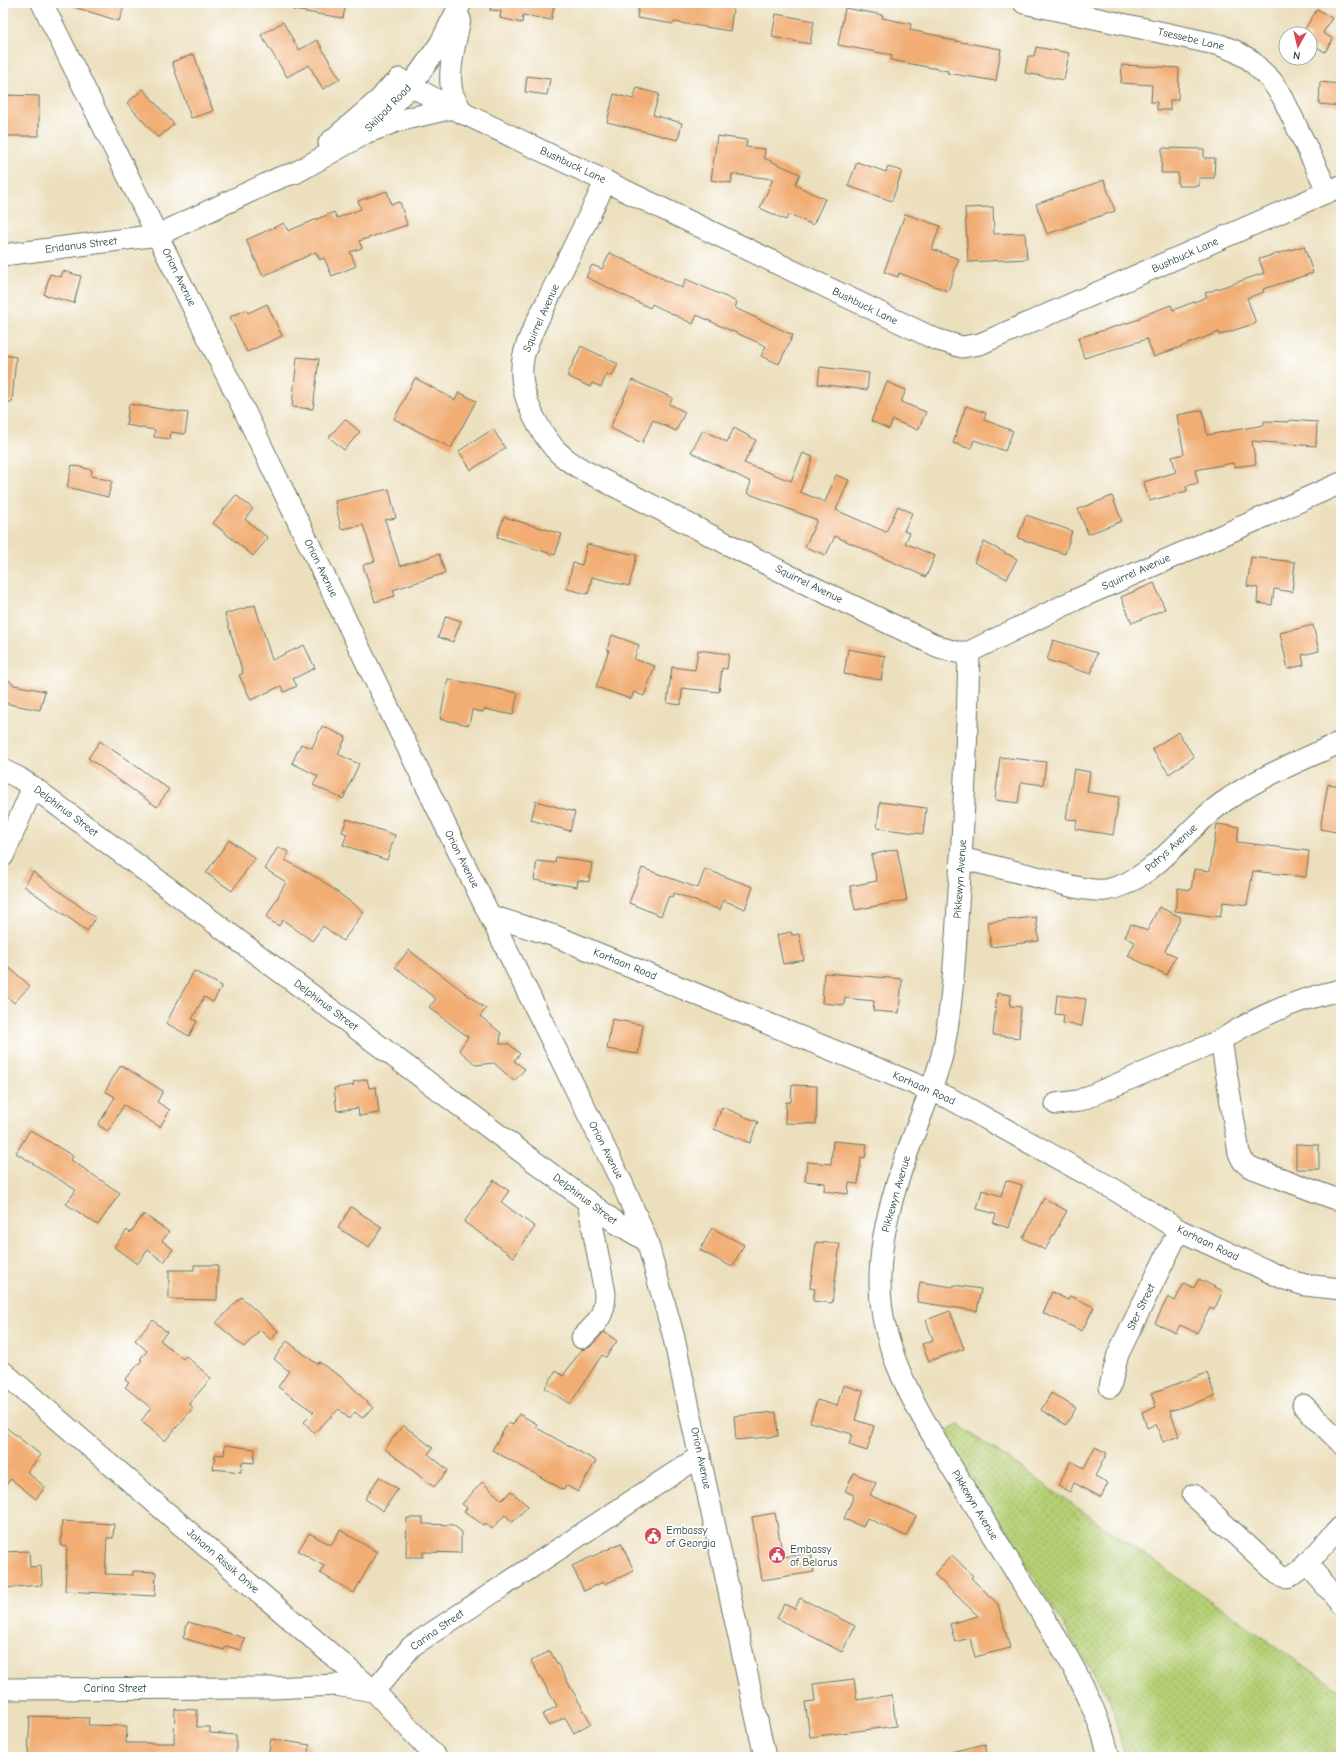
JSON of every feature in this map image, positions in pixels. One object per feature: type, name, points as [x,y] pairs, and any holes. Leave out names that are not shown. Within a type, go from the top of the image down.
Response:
[{"type":"street","name":"Orion Avenue","points":[[42,3],[158,235],[453,841],[623,1184],[647,1242],[673,1334],[765,1757]]},
{"type":"street","name":"Skilpad Road","points":[[281,177],[291,168],[330,142],[380,99],[405,82],[446,3]]},
{"type":"street","name":"Skilpad Road","points":[[158,235],[281,177],[295,173],[364,134],[405,82],[440,44],[462,3]]},
{"type":"street","points":[[364,134],[397,121],[459,111],[452,93],[451,70],[462,3]]},
{"type":"street","name":"Tsessebe Lane","points":[[1024,3],[1069,7],[1235,50],[1265,72],[1282,96],[1334,189]]},
{"type":"street","name":"Bushbuck Lane","points":[[405,82],[459,111],[935,339],[962,347],[980,344],[1334,189]]},
{"type":"street","name":"Squirrel Avenue","points":[[606,181],[536,324],[523,359],[522,376],[524,392],[541,430],[555,449],[574,465],[585,471],[792,576],[939,647],[956,652],[969,652],[1075,600],[1341,482]]},
{"type":"street","name":"Eridanus Street","points":[[3,254],[158,235]]},
{"type":"street","name":"Pikkewyn Avenue","points":[[969,652],[961,858],[952,994],[941,1061],[899,1177],[888,1213],[883,1236],[881,1285],[882,1314],[902,1378],[922,1417],[1058,1642],[1085,1690],[1110,1757]]},
{"type":"street","name":"Patrys Avenue","points":[[961,858],[1068,885],[1104,890],[1112,888],[1135,879],[1147,871],[1208,815],[1226,800],[1251,783],[1341,742]]},
{"type":"street","name":"Delphinus Street","points":[[3,770],[33,787],[588,1202],[618,1224],[647,1242]]},
{"type":"street","points":[[3,856],[33,787]]},
{"type":"street","name":"Korhaan Road","points":[[491,916],[555,936],[931,1090],[988,1118],[1114,1190],[1179,1230],[1285,1279],[1305,1285],[1341,1289]]},
{"type":"street","points":[[1056,1104],[1078,1101],[1220,1040],[1269,1012],[1316,996],[1341,990]]},
{"type":"street","points":[[1220,1040],[1238,1146],[1244,1161],[1250,1167],[1341,1202]]},
{"type":"street","points":[[582,1338],[597,1323],[603,1313],[605,1304],[588,1202]]},
{"type":"street","name":"Ster Street","points":[[1110,1387],[1118,1354],[1179,1230]]},
{"type":"street","name":"Johann Rissik Drive","points":[[3,1372],[374,1691],[436,1757]]},
{"type":"street","points":[[1303,1405],[1341,1443]]},
{"type":"street","name":"Carina Street","points":[[3,1688],[288,1688],[335,1685],[374,1691],[412,1646],[700,1456]]},
{"type":"street","points":[[1193,1495],[1278,1574],[1284,1577],[1290,1576],[1306,1563],[1341,1527]]},
{"type":"street","points":[[1306,1563],[1341,1603]]},
{"type":"green space","points":[[959,1425],[1341,1692],[1341,1757],[1125,1757],[1110,1700],[944,1432]]},
{"type":"building","points":[[72,3],[125,3],[119,21],[71,6]]},
{"type":"building","points":[[294,3],[346,3],[343,18],[293,10]]},
{"type":"building","points":[[491,3],[539,3],[554,6],[551,20],[523,15],[522,23],[500,18],[501,11],[490,10]]},
{"type":"building","points":[[639,3],[734,3],[730,31],[637,18]]},
{"type":"building","points":[[845,8],[883,15],[882,18],[911,24],[910,30],[944,37],[944,39],[1001,49],[996,81],[947,73],[948,71],[891,60],[892,55],[838,45]]},
{"type":"building","points":[[1317,9],[1332,18],[1323,33],[1333,39],[1325,52],[1318,48],[1318,26],[1307,26]]},
{"type":"building","points":[[776,14],[814,21],[810,44],[772,37]]},
{"type":"building","points":[[283,22],[299,50],[317,40],[340,79],[323,89],[309,65],[287,77],[261,35]]},
{"type":"building","points":[[1036,47],[1069,53],[1064,80],[1025,73],[1028,56],[1034,56]]},
{"type":"building","points":[[194,54],[213,111],[191,118],[172,62]]},
{"type":"building","points":[[1122,65],[1179,68],[1178,100],[1170,100],[1170,110],[1157,110],[1157,102],[1151,102],[1152,85],[1121,83]]},
{"type":"building","points":[[527,76],[550,79],[547,95],[525,92]]},
{"type":"building","points":[[1320,82],[1341,84],[1341,106],[1319,104]]},
{"type":"building","points":[[637,88],[659,94],[653,115],[682,123],[678,140],[607,122],[614,94],[633,99]]},
{"type":"building","points":[[143,89],[174,124],[158,138],[127,103]]},
{"type":"building","points":[[3,95],[39,96],[39,136],[3,136]]},
{"type":"building","points":[[717,136],[747,140],[746,147],[765,149],[764,158],[800,174],[795,185],[825,199],[813,225],[789,214],[786,220],[760,208],[773,179],[732,174],[731,183],[711,180]]},
{"type":"building","points":[[1162,148],[1204,149],[1204,158],[1215,158],[1214,178],[1199,178],[1199,186],[1178,186],[1178,173],[1161,173]]},
{"type":"building","points":[[857,162],[886,172],[888,167],[902,171],[892,201],[848,186]]},
{"type":"building","points":[[1104,180],[1115,211],[1047,234],[1036,204]]},
{"type":"building","points":[[387,191],[391,204],[400,202],[407,225],[359,241],[362,248],[350,252],[356,266],[332,276],[324,258],[320,260],[316,252],[263,276],[246,240],[284,223],[288,231],[334,212],[337,218],[361,209],[358,201]]},
{"type":"building","points":[[993,207],[994,234],[1025,233],[1027,259],[968,262],[965,208]]},
{"type":"building","points":[[905,214],[940,226],[932,249],[959,259],[948,291],[899,273],[898,277],[884,272]]},
{"type":"building","points":[[1304,246],[1313,273],[1263,289],[1264,292],[1247,298],[1256,323],[1220,335],[1219,332],[1154,357],[1147,339],[1084,358],[1078,338],[1140,319],[1139,317],[1171,305],[1173,310],[1207,297],[1205,293],[1264,273],[1259,259]]},
{"type":"building","points":[[610,253],[682,288],[686,279],[737,302],[735,308],[793,335],[779,364],[761,356],[766,346],[697,315],[693,324],[652,304],[650,308],[586,277],[592,265],[602,269]]},
{"type":"building","points":[[63,271],[81,276],[74,303],[44,295],[50,274],[61,277]]},
{"type":"building","points":[[267,304],[282,336],[247,352],[230,317],[246,310],[248,313]]},
{"type":"building","points":[[581,346],[618,364],[612,376],[607,374],[601,387],[592,383],[590,387],[567,376]]},
{"type":"building","points":[[3,355],[16,357],[12,402],[3,402]]},
{"type":"building","points":[[297,357],[319,359],[313,409],[292,407]]},
{"type":"building","points":[[820,367],[869,373],[867,390],[818,384]]},
{"type":"building","points":[[415,378],[455,400],[459,392],[476,401],[451,448],[394,419]]},
{"type":"building","points":[[632,380],[673,398],[669,404],[685,412],[676,431],[653,420],[642,443],[610,428]]},
{"type":"building","points":[[887,382],[906,390],[901,402],[926,412],[918,430],[893,420],[889,429],[871,421]]},
{"type":"building","points":[[129,404],[188,413],[185,434],[171,432],[170,439],[154,437],[155,430],[126,425]]},
{"type":"building","points":[[966,406],[986,413],[984,420],[1013,431],[1005,451],[974,440],[971,449],[953,443]]},
{"type":"building","points":[[1203,410],[1207,435],[1264,425],[1264,421],[1289,422],[1289,420],[1317,422],[1316,446],[1252,441],[1256,464],[1234,467],[1233,463],[1195,470],[1198,483],[1186,486],[1187,491],[1149,501],[1144,482],[1176,472],[1172,457],[1184,454],[1177,415]]},
{"type":"building","points":[[345,419],[360,432],[344,450],[329,437]]},
{"type":"building","points":[[734,428],[756,440],[744,463],[791,481],[803,453],[813,457],[800,492],[825,502],[836,475],[849,480],[836,510],[886,532],[898,506],[912,513],[904,531],[910,533],[905,543],[935,556],[926,577],[835,536],[826,555],[805,547],[817,520],[747,493],[751,482],[691,452],[703,430],[727,442]]},
{"type":"building","points":[[493,429],[505,448],[471,470],[459,451]]},
{"type":"building","points":[[72,465],[92,470],[91,476],[112,481],[108,497],[67,487]]},
{"type":"building","points":[[389,489],[396,518],[385,520],[400,566],[439,554],[445,573],[393,590],[395,596],[375,602],[363,565],[375,561],[363,525],[341,529],[335,501]]},
{"type":"building","points":[[236,495],[253,509],[245,519],[268,538],[253,556],[213,523]]},
{"type":"building","points":[[1112,496],[1122,521],[1088,534],[1078,509]]},
{"type":"building","points":[[1026,515],[1072,531],[1065,554],[1018,538]]},
{"type":"building","points":[[504,517],[562,534],[555,555],[497,537]]},
{"type":"building","points":[[984,542],[1017,559],[1007,579],[974,562]]},
{"type":"building","points":[[587,544],[637,555],[629,586],[592,577],[588,594],[567,589],[573,563],[582,565]]},
{"type":"building","points":[[1251,557],[1295,562],[1292,592],[1274,589],[1272,605],[1257,603],[1258,588],[1247,586]]},
{"type":"building","points":[[1154,583],[1165,609],[1132,623],[1121,597]]},
{"type":"building","points":[[255,605],[272,660],[304,645],[315,668],[293,679],[297,686],[284,692],[281,686],[251,700],[239,675],[243,673],[225,614]]},
{"type":"building","points":[[446,616],[461,621],[453,642],[438,637]]},
{"type":"building","points":[[1313,625],[1319,651],[1302,655],[1304,665],[1288,669],[1280,633]]},
{"type":"building","points":[[612,635],[639,645],[634,659],[655,666],[644,696],[634,692],[631,699],[596,687],[609,650],[607,649]]},
{"type":"building","points":[[1053,640],[1097,653],[1091,674],[1047,660]]},
{"type":"building","points":[[848,649],[885,656],[881,680],[844,674]]},
{"type":"building","points":[[698,650],[729,654],[727,669],[722,668],[719,692],[682,688],[681,705],[667,703],[672,667],[695,670]]},
{"type":"building","points":[[3,675],[14,685],[45,691],[40,710],[3,703]]},
{"type":"building","points":[[448,679],[518,693],[513,715],[484,709],[483,712],[472,710],[469,725],[440,719]]},
{"type":"building","points":[[322,726],[346,737],[338,754],[359,764],[343,799],[313,785],[318,776],[292,763],[301,744],[312,748]]},
{"type":"building","points":[[1178,732],[1194,757],[1169,774],[1152,749]]},
{"type":"building","points":[[100,741],[169,789],[157,807],[88,758]]},
{"type":"building","points":[[1000,757],[1046,762],[1043,785],[1021,782],[1018,803],[995,800]]},
{"type":"building","points":[[1074,769],[1090,772],[1087,792],[1119,797],[1113,835],[1075,829],[1077,820],[1066,819]]},
{"type":"building","points":[[1328,784],[1341,786],[1341,833],[1320,829]]},
{"type":"building","points":[[536,801],[575,812],[570,831],[531,820]]},
{"type":"building","points":[[880,802],[926,808],[923,834],[877,828]]},
{"type":"building","points":[[347,819],[395,835],[387,860],[343,845],[347,834],[342,832]]},
{"type":"building","points":[[1217,824],[1239,827],[1237,842],[1309,851],[1306,877],[1253,871],[1247,905],[1223,902],[1220,917],[1175,911],[1178,888],[1191,890],[1194,869],[1210,871]]},
{"type":"building","points":[[229,840],[255,858],[232,891],[206,873]]},
{"type":"building","points":[[278,847],[289,852],[285,860],[321,880],[364,912],[343,941],[323,926],[312,941],[283,920],[279,926],[266,918],[286,882],[265,869]]},
{"type":"building","points":[[897,849],[907,900],[855,910],[850,886],[877,881],[871,855]]},
{"type":"building","points":[[556,857],[592,863],[589,882],[578,880],[577,887],[534,880],[537,861],[555,863]]},
{"type":"building","points":[[642,868],[698,888],[705,869],[753,887],[745,909],[723,900],[720,910],[674,893],[672,897],[669,896],[661,916],[629,903]]},
{"type":"building","points":[[33,872],[96,918],[87,931],[24,886]]},
{"type":"building","points":[[1159,907],[1181,917],[1165,951],[1176,956],[1167,975],[1128,956],[1135,942],[1125,937],[1131,924],[1147,931]]},
{"type":"building","points":[[1036,917],[1039,941],[991,947],[988,922]]},
{"type":"building","points":[[791,932],[792,935],[799,934],[804,960],[783,964],[777,935]]},
{"type":"building","points":[[409,950],[486,1009],[480,1016],[501,1033],[500,1044],[509,1044],[520,1054],[514,1061],[525,1069],[514,1081],[494,1063],[476,1065],[459,1050],[468,1037],[429,1007],[436,999],[395,967]]},
{"type":"building","points":[[3,962],[30,986],[14,1003],[3,993]]},
{"type":"building","points":[[194,971],[222,986],[213,1002],[204,997],[192,1019],[197,1021],[189,1036],[166,1023]]},
{"type":"building","points":[[824,973],[902,979],[899,1013],[873,1011],[874,1001],[845,998],[844,1005],[822,1003]]},
{"type":"building","points":[[997,993],[1011,995],[1010,1006],[1021,1007],[1019,1038],[993,1035]]},
{"type":"building","points":[[1057,995],[1086,999],[1082,1026],[1063,1023],[1064,1015],[1055,1014]]},
{"type":"building","points":[[612,1019],[643,1025],[638,1054],[607,1049]]},
{"type":"building","points":[[121,1065],[163,1091],[157,1102],[170,1110],[160,1127],[124,1105],[108,1131],[98,1125],[115,1097],[105,1091]]},
{"type":"building","points":[[367,1079],[369,1088],[376,1087],[379,1113],[359,1116],[358,1108],[337,1111],[334,1088],[354,1085],[353,1082]]},
{"type":"building","points":[[792,1085],[817,1086],[816,1124],[785,1123],[786,1102],[791,1102]]},
{"type":"building","points":[[722,1107],[758,1122],[750,1143],[714,1129]]},
{"type":"building","points":[[30,1130],[73,1156],[71,1160],[120,1193],[98,1225],[66,1204],[76,1190],[16,1153]]},
{"type":"building","points":[[833,1141],[867,1144],[865,1158],[861,1157],[858,1184],[849,1183],[848,1194],[824,1191],[825,1183],[805,1181],[807,1162],[831,1164]]},
{"type":"building","points":[[1296,1144],[1319,1145],[1319,1169],[1296,1169]]},
{"type":"building","points":[[494,1180],[509,1191],[501,1202],[535,1227],[514,1257],[464,1222]]},
{"type":"building","points":[[1006,1180],[1022,1185],[1009,1228],[993,1223],[996,1214],[977,1209],[982,1190],[1001,1196]]},
{"type":"building","points":[[1044,1198],[1067,1211],[1045,1250],[1023,1238]]},
{"type":"building","points":[[351,1207],[382,1227],[369,1247],[338,1228]]},
{"type":"building","points":[[144,1214],[169,1232],[162,1241],[173,1249],[164,1262],[148,1250],[137,1264],[114,1247],[127,1230],[130,1233]]},
{"type":"building","points":[[712,1228],[744,1245],[732,1267],[700,1250]]},
{"type":"building","points":[[816,1242],[840,1244],[832,1303],[813,1301],[815,1289],[810,1288]]},
{"type":"building","points":[[194,1265],[218,1265],[217,1300],[169,1299],[169,1270],[194,1270]]},
{"type":"building","points":[[1199,1279],[1223,1291],[1214,1310],[1210,1308],[1197,1333],[1180,1325],[1176,1333],[1155,1323],[1168,1297],[1175,1301],[1184,1283],[1194,1288]]},
{"type":"building","points":[[920,1282],[953,1287],[954,1285],[981,1289],[977,1311],[917,1302]]},
{"type":"building","points":[[1052,1292],[1068,1300],[1070,1296],[1094,1307],[1082,1331],[1043,1313]]},
{"type":"building","points":[[241,1297],[278,1331],[271,1340],[260,1330],[244,1347],[216,1323]]},
{"type":"building","points":[[950,1311],[964,1349],[929,1361],[922,1344],[933,1340],[926,1320]]},
{"type":"building","points":[[153,1320],[167,1332],[160,1340],[183,1359],[186,1356],[211,1378],[189,1404],[193,1408],[165,1441],[141,1421],[151,1408],[125,1387],[129,1383],[125,1380],[142,1360],[140,1359],[147,1351],[135,1340]]},
{"type":"building","points":[[604,1332],[617,1341],[606,1357],[602,1355],[570,1404],[545,1388],[556,1371],[563,1376],[581,1350],[590,1347]]},
{"type":"building","points":[[287,1341],[317,1364],[319,1362],[344,1379],[373,1408],[362,1418],[355,1412],[349,1419],[339,1409],[314,1433],[304,1422],[314,1412],[278,1387],[289,1371],[274,1359]]},
{"type":"building","points":[[1207,1373],[1215,1396],[1170,1411],[1179,1436],[1163,1442],[1156,1424],[1147,1428],[1142,1412],[1156,1407],[1151,1393]]},
{"type":"building","points":[[843,1385],[863,1391],[855,1420],[874,1426],[867,1451],[849,1445],[852,1434],[810,1422],[817,1400],[837,1406]]},
{"type":"building","points":[[1051,1393],[1076,1408],[1066,1425],[1041,1410]]},
{"type":"building","points":[[776,1412],[778,1436],[736,1440],[734,1416]]},
{"type":"building","points":[[519,1414],[537,1424],[535,1427],[596,1461],[578,1492],[566,1485],[564,1490],[492,1450],[508,1423],[513,1425]]},
{"type":"building","points":[[3,1425],[41,1455],[27,1472],[45,1487],[36,1499],[11,1479],[3,1488]]},
{"type":"building","points":[[403,1425],[433,1448],[428,1454],[448,1470],[434,1487],[385,1449]]},
{"type":"building","points":[[225,1445],[255,1449],[254,1463],[242,1462],[241,1472],[213,1469],[215,1454],[224,1455]]},
{"type":"building","points":[[1095,1447],[1107,1453],[1095,1476],[1108,1483],[1101,1497],[1074,1483],[1070,1492],[1058,1486],[1071,1461],[1084,1468]]},
{"type":"building","points":[[854,1473],[876,1483],[870,1495],[916,1516],[906,1536],[867,1518],[863,1527],[844,1519],[854,1495],[845,1491]]},
{"type":"building","points":[[379,1477],[398,1489],[383,1511],[365,1499]]},
{"type":"building","points":[[482,1482],[502,1500],[511,1491],[528,1506],[513,1522],[505,1515],[492,1529],[486,1523],[483,1525],[464,1511],[467,1508],[462,1504]]},
{"type":"building","points":[[775,1513],[783,1557],[811,1553],[814,1572],[762,1580],[752,1517]]},
{"type":"building","points":[[407,1518],[423,1518],[423,1524],[453,1525],[461,1531],[461,1553],[423,1552],[423,1557],[406,1557]]},
{"type":"building","points":[[62,1521],[114,1524],[113,1538],[107,1538],[105,1574],[133,1575],[133,1571],[156,1572],[155,1596],[65,1591],[67,1547],[61,1546]]},
{"type":"building","points":[[340,1530],[377,1552],[354,1593],[320,1573],[324,1566],[298,1551],[309,1533],[331,1545]]},
{"type":"building","points":[[621,1543],[634,1571],[605,1584],[603,1582],[584,1591],[572,1566]]},
{"type":"building","points":[[29,1551],[30,1567],[41,1566],[42,1585],[3,1588],[3,1552]]},
{"type":"building","points":[[952,1555],[973,1576],[971,1578],[998,1604],[1010,1648],[975,1657],[970,1638],[955,1642],[950,1624],[978,1616],[934,1574]]},
{"type":"building","points":[[800,1598],[855,1626],[842,1652],[777,1618],[784,1604],[795,1609]]},
{"type":"building","points":[[188,1622],[245,1638],[241,1650],[226,1646],[224,1650],[183,1638]]},
{"type":"building","points":[[550,1651],[591,1723],[574,1733],[565,1717],[549,1726],[542,1715],[557,1706],[531,1661]]},
{"type":"building","points":[[854,1679],[857,1700],[892,1695],[896,1726],[810,1737],[805,1702],[815,1701],[813,1684]]},
{"type":"building","points":[[175,1709],[197,1710],[197,1727],[210,1727],[210,1733],[236,1735],[236,1757],[28,1757],[30,1716],[89,1718],[88,1725],[127,1726],[126,1743],[174,1743]]},
{"type":"building","points":[[271,1739],[310,1745],[308,1757],[268,1757]]},
{"type":"building","points":[[985,1744],[988,1757],[951,1757],[951,1752]]},
{"type":"place","name":"Embassy of Georgia","points":[[653,1536]]},
{"type":"place","name":"Embassy of Belarus","points":[[777,1555]]}]
